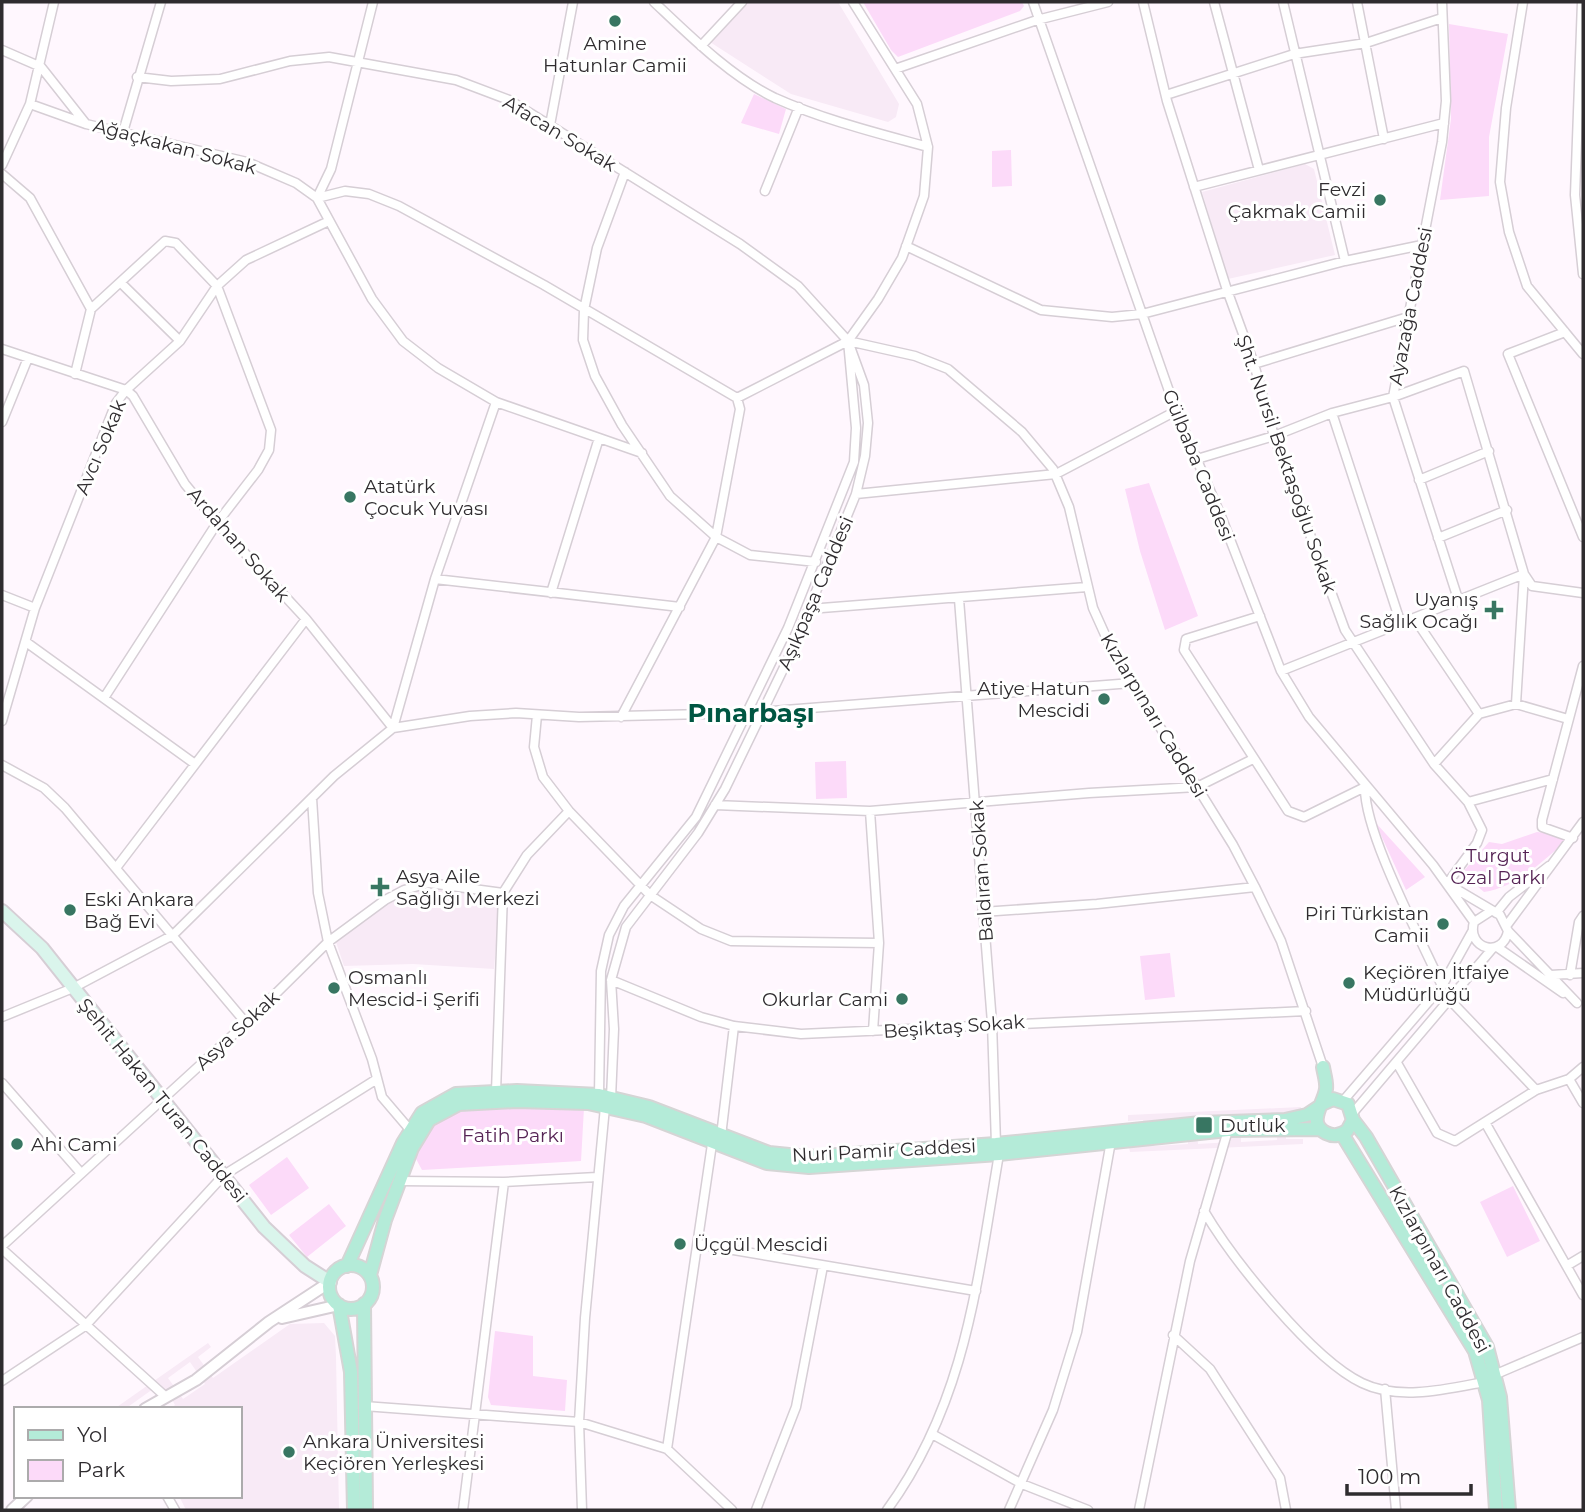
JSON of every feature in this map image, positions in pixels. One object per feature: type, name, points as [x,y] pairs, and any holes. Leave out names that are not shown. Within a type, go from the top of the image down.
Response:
[{"type":"main road","name":"Şehit Hakan Turan Caddesi","points":[[2,911],[42,948],[264,1227],[305,1266],[330,1282]]},
{"type":"main road","points":[[1323,1067],[1352,1117],[1342,1134],[1332,1135],[1320,1129],[1316,1118],[1326,1087],[1323,1067]]},
{"type":"main road","name":"Nuri Pamir Caddesi","points":[[347,1266],[422,1113],[456,1094],[496,1092],[605,1100],[649,1107],[717,1140],[769,1153],[810,1157],[1111,1142],[1228,1130],[1320,1129]]},
{"type":"main road","points":[[1320,1105],[1333,1099],[1342,1101]]},
{"type":"main road","name":"Nuri Pamir Caddesi","points":[[370,1276],[384,1220],[412,1148],[429,1120],[459,1104],[605,1100]]},
{"type":"main road","name":"Nuri Pamir Caddesi","points":[[997,1149],[1201,1123],[1285,1120],[1307,1115],[1320,1105]]},
{"type":"main road","name":"Kızlarpınarı Caddesi","points":[[1352,1117],[1487,1348],[1496,1510]]},
{"type":"main road","name":"Kızlarpınarı Caddesi","points":[[1342,1134],[1500,1396],[1509,1510]]},
{"type":"main road","points":[[339,1305],[352,1309],[364,1304],[372,1294],[370,1276],[360,1267],[347,1266],[336,1272],[330,1282],[331,1295],[339,1305],[351,1372],[354,1510]]},
{"type":"main road","points":[[364,1304],[366,1510]]},
{"type":"street","points":[[2,165],[30,104],[41,67],[54,2]]},
{"type":"street","points":[[123,132],[161,2]]},
{"type":"street","points":[[317,198],[331,169],[373,2]]},
{"type":"street","points":[[550,125],[573,2]]},
{"type":"street","points":[[654,2],[701,46],[773,97],[843,123],[928,147]]},
{"type":"street","points":[[701,46],[742,2]]},
{"type":"street","points":[[737,398],[848,341],[878,299],[906,246],[924,196],[928,147],[917,104],[853,2]]},
{"type":"street","name":"Gülbaba Caddesi","points":[[1033,2],[1037,20],[1176,411],[1281,671],[1309,717],[1447,884]]},
{"type":"street","points":[[895,69],[1084,5],[1108,2]]},
{"type":"street","name":"Şht. Nursil Bektaşoğlu Sokak","points":[[1143,2],[1166,95],[1227,290],[1254,364],[1274,436],[1351,643],[1434,764],[1468,803],[1482,830],[1447,884]]},
{"type":"street","points":[[1214,2],[1231,74],[1259,170]]},
{"type":"street","points":[[1283,2],[1345,261]]},
{"type":"street","points":[[1357,2],[1384,139]]},
{"type":"street","name":"Ayazağa Caddesi","points":[[1442,2],[1446,101],[1444,124],[1393,397],[1458,602]]},
{"type":"street","points":[[1522,2],[1506,108],[1500,182],[1509,232],[1527,286],[1583,354]]},
{"type":"street","points":[[1582,2],[1575,195],[1583,274]]},
{"type":"street","points":[[1166,95],[1294,54],[1366,43],[1442,19]]},
{"type":"street","name":"Ağaçkakan Sokak","points":[[2,50],[41,67],[86,124],[247,162],[296,183],[317,198]]},
{"type":"street","name":"Afacan Sokak","points":[[137,77],[171,80],[219,79],[290,61],[329,57],[456,80],[509,100],[740,244],[798,286],[848,341]]},
{"type":"street","points":[[30,104],[86,124]]},
{"type":"street","points":[[765,191],[799,107]]},
{"type":"street","points":[[1194,187],[1444,124]]},
{"type":"street","points":[[625,172],[597,248],[584,310],[583,340],[595,376],[622,425],[670,496],[716,537],[750,555],[816,562]]},
{"type":"street","points":[[2,174],[30,198],[91,309]]},
{"type":"street","points":[[317,198],[345,191],[369,194],[399,206],[737,398],[740,409],[716,537],[621,717]]},
{"type":"street","points":[[317,198],[372,299],[403,341],[438,368],[496,402],[642,453]]},
{"type":"street","name":"Avcı Sokak","points":[[2,721],[35,608],[116,403],[126,390],[180,341],[217,286],[246,260],[329,221]]},
{"type":"street","points":[[75,374],[91,309],[165,241],[176,243],[217,286],[271,430],[269,450],[258,470],[217,523],[104,698]]},
{"type":"street","points":[[906,246],[1041,310],[1112,317],[1142,314],[1345,261],[1422,246]]},
{"type":"street","points":[[121,283],[180,341]]},
{"type":"street","points":[[1254,364],[1408,317]]},
{"type":"street","points":[[1565,332],[1508,354],[1583,537]]},
{"type":"street","name":"Kızlarpınarı Caddesi","points":[[848,341],[915,356],[948,369],[1022,432],[1056,474],[1069,507],[1087,587],[1111,648],[1255,887],[1281,942],[1323,1067]]},
{"type":"street","name":"Aşıkpaşa Caddesi","points":[[582,1510],[579,1422],[597,1177],[614,1029],[611,980],[626,927],[698,834],[762,712],[809,610],[856,494],[865,456],[867,423],[864,385],[848,341]]},
{"type":"street","name":"Aşıkpaşa Caddesi","points":[[605,1100],[601,971],[609,935],[624,906],[696,817],[816,562],[854,462],[856,428],[848,341]]},
{"type":"street","points":[[2,349],[126,390]]},
{"type":"street","points":[[2,422],[28,358]]},
{"type":"street","points":[[1197,459],[1274,436],[1332,414],[1393,397],[1464,371],[1524,575],[1516,704]]},
{"type":"street","name":"Ardahan Sokak","points":[[126,390],[133,396],[186,484],[217,523],[306,619],[393,728]]},
{"type":"street","points":[[393,728],[435,579],[496,402]]},
{"type":"street","points":[[856,494],[1056,474],[1176,411]]},
{"type":"street","points":[[1332,414],[1401,624]]},
{"type":"street","points":[[551,593],[599,438]]},
{"type":"street","points":[[1419,480],[1489,451]]},
{"type":"street","points":[[1438,538],[1507,510]]},
{"type":"street","points":[[1281,671],[1524,575]]},
{"type":"street","points":[[1524,575],[1532,586],[1583,593]]},
{"type":"street","points":[[435,579],[680,607]]},
{"type":"street","points":[[809,610],[1087,587]]},
{"type":"street","points":[[2,595],[35,608]]},
{"type":"street","name":"Baldıran Sokak","points":[[887,1510],[913,1475],[953,1388],[971,1324],[997,1149],[992,1023],[982,912],[977,802],[959,599]]},
{"type":"street","points":[[1260,616],[1186,639],[1183,643],[1184,650],[1288,811],[1295,816],[1304,817],[1366,787],[1365,805],[1374,832],[1442,986]]},
{"type":"street","points":[[116,867],[306,619]]},
{"type":"street","points":[[1415,619],[1479,714]]},
{"type":"street","points":[[26,642],[195,764]]},
{"type":"street","points":[[1573,838],[1542,827],[1583,666]]},
{"type":"street","points":[[2,1017],[73,988],[173,935],[312,799],[393,728],[470,716],[621,717],[747,713],[1132,683]]},
{"type":"street","points":[[1434,764],[1479,714],[1516,704],[1568,719]]},
{"type":"street","points":[[537,715],[536,761],[543,777],[569,811],[650,895],[701,929],[731,941],[879,943]]},
{"type":"street","points":[[715,805],[870,811],[1197,787],[1253,759]]},
{"type":"street","points":[[2,765],[51,795],[116,867],[246,1023]]},
{"type":"street","points":[[1468,803],[1553,779]]},
{"type":"street","points":[[312,799],[318,893],[328,943],[382,1097],[411,1131]]},
{"type":"street","points":[[496,1092],[503,893],[527,855],[569,811]]},
{"type":"street","points":[[870,811],[879,943],[873,1031]]},
{"type":"street","points":[[1352,1117],[1494,948],[1505,941],[1508,928],[1583,822]]},
{"type":"street","points":[[1342,1101],[1442,986],[1473,927],[1560,857]]},
{"type":"street","name":"Asya Sokak","points":[[2,1247],[80,1172],[246,1023],[328,943],[404,890],[429,883],[503,893]]},
{"type":"street","points":[[1447,884],[1493,912],[1580,1005]]},
{"type":"street","points":[[1447,884],[1473,927],[1478,944],[1494,948],[1580,1005]]},
{"type":"street","points":[[982,912],[1255,887]]},
{"type":"street","points":[[1570,975],[1579,922],[1583,916]]},
{"type":"street","points":[[1551,975],[1583,973]]},
{"type":"street","name":"Beşiktaş Sokak","points":[[611,980],[701,1017],[734,1026],[801,1034],[992,1023],[1306,1011]]},
{"type":"street","points":[[1450,999],[1536,1090]]},
{"type":"street","points":[[667,1448],[734,1026]]},
{"type":"street","points":[[1397,1063],[1437,1132],[1455,1141],[1486,1124],[1536,1090],[1569,1079],[1583,1067]]},
{"type":"street","points":[[2,1381],[85,1326],[225,1175],[377,1079]]},
{"type":"street","points":[[1569,1079],[1583,1103]]},
{"type":"street","points":[[2,1083],[80,1172]]},
{"type":"street","points":[[1486,1124],[1583,1295]]},
{"type":"street","points":[[1139,1510],[1173,1335],[1204,1211],[1228,1130]]},
{"type":"street","points":[[1009,1510],[1053,1410],[1077,1332],[1111,1142]]},
{"type":"street","points":[[400,1181],[505,1182],[597,1177]]},
{"type":"street","points":[[463,1510],[505,1182]]},
{"type":"street","points":[[1204,1211],[1226,1248],[1314,1348],[1363,1384],[1405,1392],[1446,1390],[1489,1378],[1583,1337]]},
{"type":"street","points":[[698,1244],[975,1291]]},
{"type":"street","points":[[2,1247],[85,1326],[166,1397]]},
{"type":"street","points":[[1568,1265],[1583,1256]]},
{"type":"street","points":[[756,1510],[796,1407],[812,1337],[823,1266]]},
{"type":"street","points":[[148,1407],[196,1380],[270,1322],[330,1282]]},
{"type":"street","points":[[270,1322],[339,1305]]},
{"type":"street","points":[[1173,1335],[1210,1369],[1280,1478],[1286,1510]]},
{"type":"street","points":[[1385,1389],[1396,1510]]},
{"type":"street","points":[[363,1406],[579,1422],[667,1448],[732,1510]]},
{"type":"street","points":[[932,1434],[1022,1483],[1088,1510]]},
{"type":"street","points":[[12,1510],[25,1498]]},
{"type":"shaded area","points":[[745,2],[838,2],[899,104],[896,117],[888,122],[791,94],[710,42]]},
{"type":"shaded area","points":[[1305,164],[1314,169],[1335,255],[1228,279],[1202,192]]},
{"type":"shaded area","points":[[423,888],[500,897],[494,969],[413,964],[344,966],[336,942],[391,902]]},
{"type":"shaded area","points":[[1301,1107],[1301,1112],[1285,1114],[1286,1139],[1303,1139],[1303,1144],[1130,1152],[1129,1147],[1145,1146],[1143,1120],[1128,1121],[1128,1115]],"holes":[[[1275,1114],[1277,1140],[1241,1142],[1240,1115]],[[1196,1117],[1230,1132],[1231,1142],[1198,1144]],[[1187,1118],[1188,1144],[1154,1146],[1154,1120]]]},
{"type":"shaded area","name":"Ankara Üniversitesi Keçiören Yerleşkesi","points":[[324,1323],[335,1336],[339,1510],[186,1510],[180,1498],[242,1498],[242,1407],[172,1407],[175,1405],[170,1396],[159,1394],[163,1389],[160,1384],[128,1407],[117,1407],[208,1343],[211,1347],[198,1357],[213,1378],[290,1324]],"holes":[[[190,1362],[205,1384],[183,1399],[168,1378]]]},
{"type":"green space","points":[[863,2],[1022,2],[1024,6],[1020,11],[898,57],[891,50]]},
{"type":"green space","points":[[1449,24],[1508,34],[1489,137],[1489,196],[1440,200],[1451,119]]},
{"type":"green space","points":[[754,94],[786,109],[779,134],[741,123]]},
{"type":"green space","points":[[1011,150],[1012,186],[992,187],[992,151]]},
{"type":"green space","points":[[1149,483],[1198,616],[1165,630],[1140,551],[1125,489]]},
{"type":"green space","points":[[846,761],[847,798],[816,799],[815,762]]},
{"type":"green space","points":[[1375,822],[1425,877],[1406,890]]},
{"type":"green space","name":"Turgut Özal Parkı","points":[[1537,832],[1555,834],[1567,840],[1539,864],[1508,885],[1484,892],[1462,873],[1489,842],[1502,844]]},
{"type":"green space","points":[[1170,953],[1175,997],[1145,1000],[1140,956]]},
{"type":"green space","name":"Fatih Parkı","points":[[515,1106],[584,1108],[581,1161],[422,1170],[415,1157],[422,1140],[442,1119],[468,1110]]},
{"type":"green space","points":[[287,1157],[309,1188],[271,1215],[249,1185]]},
{"type":"green space","points":[[1513,1186],[1540,1241],[1507,1257],[1480,1202]]},
{"type":"green space","points":[[329,1204],[346,1226],[307,1257],[289,1235]]},
{"type":"green space","points":[[495,1331],[533,1336],[533,1376],[567,1380],[565,1411],[491,1405],[488,1397]]},
{"type":"place","name":"Amine Hatunlar Camii","points":[[615,21]]},
{"type":"place","name":"Fevzi Çakmak Camii","points":[[1380,200]]},
{"type":"place","name":"Atatürk Çocuk Yuvası","points":[[350,497]]},
{"type":"place","name":"Uyanış Sağlık Ocağı","points":[[1494,610]]},
{"type":"place","name":"Atiye Hatun Mescidi","points":[[1104,699]]},
{"type":"place","name":"Asya Aile Sağlığı Merkezi","points":[[380,887]]},
{"type":"place","name":"Eski Ankara Bağ Evi","points":[[70,910]]},
{"type":"place","name":"Piri Türkistan Camii","points":[[1443,924]]},
{"type":"place","name":"Keçiören İtfaiye Müdürlüğü","points":[[1349,983]]},
{"type":"place","name":"Osmanlı Mescid-i Şerifi","points":[[334,988]]},
{"type":"place","name":"Okurlar Cami","points":[[902,999]]},
{"type":"place","name":"Dutluk","points":[[1204,1125]]},
{"type":"place","name":"Ahi Cami","points":[[17,1144]]},
{"type":"place","name":"Üçgül Mescidi","points":[[680,1244]]},
{"type":"place","name":"Ankara Üniversitesi Keçiören Yerleşkesi","points":[[289,1452]]},
{"type":"district","name":"Pınarbaşı","points":[[751,713]]}]
